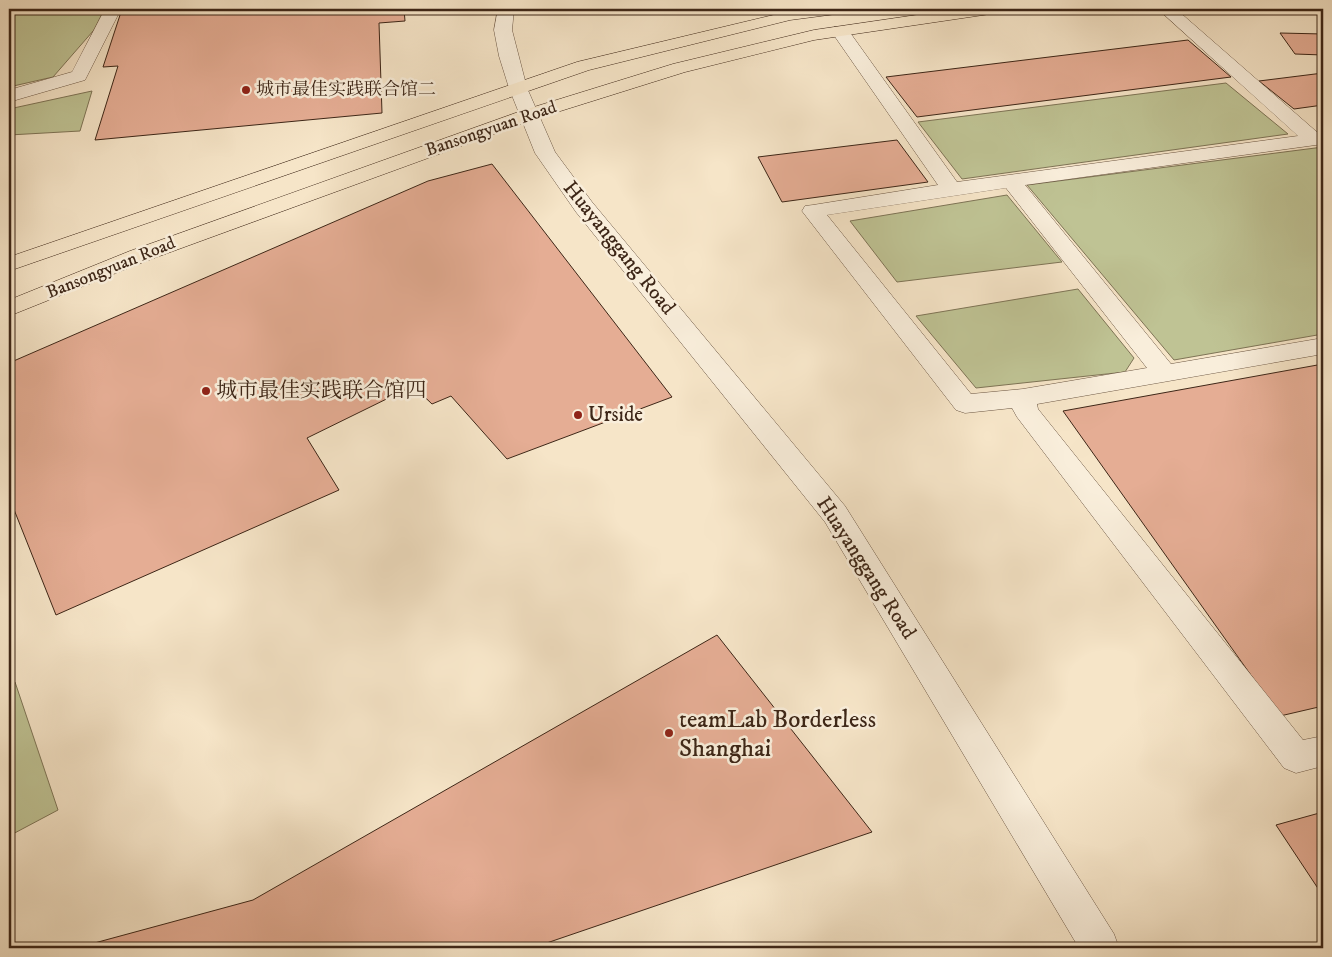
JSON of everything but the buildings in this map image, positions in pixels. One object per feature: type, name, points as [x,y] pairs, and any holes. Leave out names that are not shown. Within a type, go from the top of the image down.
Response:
[{"type":"main road","name":"Bansongyuan Road","points":[[9,264],[584,66],[790,15],[836,9]]},
{"type":"main road","name":"Bansongyuan Road","points":[[9,309],[138,256],[528,115],[679,68],[814,35],[990,9]]},
{"type":"street","points":[[9,96],[80,76],[113,9]]},
{"type":"street","name":"Huayanggang Road","points":[[506,9],[503,30],[518,88],[545,153],[584,206],[836,514],[1100,948]]},
{"type":"street","points":[[1166,9],[1318,138]]},
{"type":"street","points":[[840,31],[951,189]]},
{"type":"street","points":[[1318,138],[951,189],[813,211],[965,404],[1023,398],[1323,346]]},
{"type":"street","points":[[1011,181],[1165,374]]},
{"type":"street","points":[[1023,398],[1026,411],[1296,758],[1323,751]]},
{"type":"green space","points":[[9,9],[97,9],[107,15],[53,77],[9,87]]},
{"type":"green space","points":[[1226,83],[1288,134],[962,179],[918,122]]},
{"type":"green space","points":[[92,91],[80,131],[9,135],[9,109]]},
{"type":"green space","points":[[1323,147],[1323,334],[1174,360],[1027,185]]},
{"type":"green space","points":[[1007,195],[1062,262],[897,282],[850,221]]},
{"type":"green space","points":[[1078,289],[1134,358],[1125,372],[976,388],[916,316]]},
{"type":"green space","points":[[15,682],[58,810],[9,836],[9,685]]},
{"type":"place","name":"城市最佳实践联合馆二","points":[[246,90]]},
{"type":"place","name":"城市最佳实践联合馆四","points":[[206,391]]},
{"type":"place","name":"Urside","points":[[578,415]]},
{"type":"place","name":"teamLab Borderless Shanghai","points":[[669,733]]}]
